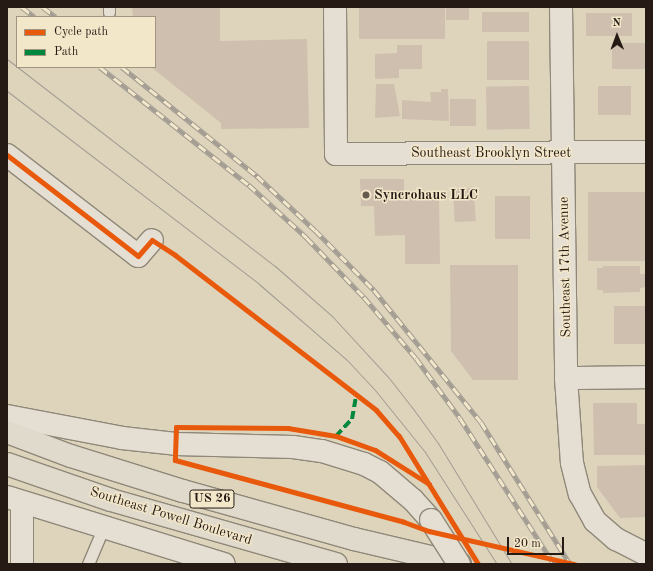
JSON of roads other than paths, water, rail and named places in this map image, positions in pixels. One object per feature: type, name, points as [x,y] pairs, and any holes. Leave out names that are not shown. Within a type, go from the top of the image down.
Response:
[{"type":"main road","name":"Southeast Powell Boulevard","points":[[7,432],[71,456],[183,491],[354,539],[460,564]]},
{"type":"main road","name":"Southeast Powell Boulevard","points":[[7,464],[111,500],[336,564]]},
{"type":"street","name":"Southeast Brooklyn Street","points":[[335,7],[336,154],[646,152]]},
{"type":"street","name":"Southeast 17th Avenue","points":[[561,7],[566,378],[572,463],[580,494],[595,520],[616,539],[646,554]]},
{"type":"street","points":[[7,155],[138,256],[152,240]]},
{"type":"street","points":[[566,378],[646,377]]},
{"type":"street","points":[[7,416],[122,438],[168,443],[322,450],[364,464],[380,472],[413,500],[431,520],[460,564]]},
{"type":"street","points":[[22,564],[15,500],[224,564]]},
{"type":"lane","points":[[88,564],[103,528]]},
{"type":"tram line","points":[[7,59],[16,66]]},
{"type":"tram line","points":[[19,68],[275,266],[332,316],[389,378],[438,443],[512,564]]},
{"type":"tram line","points":[[7,91],[259,284],[347,360],[375,390],[425,452],[497,564]]},
{"type":"railway","points":[[22,7],[34,16]]},
{"type":"railway","points":[[43,7],[55,16]]},
{"type":"railway","points":[[101,68],[249,185],[307,238],[364,297],[416,358],[460,418],[554,564]]},
{"type":"railway","points":[[123,68],[257,176],[315,230],[374,290],[481,422],[570,564]]},
{"type":"place","name":"Syncrohaus LLC","points":[[366,195]]}]
